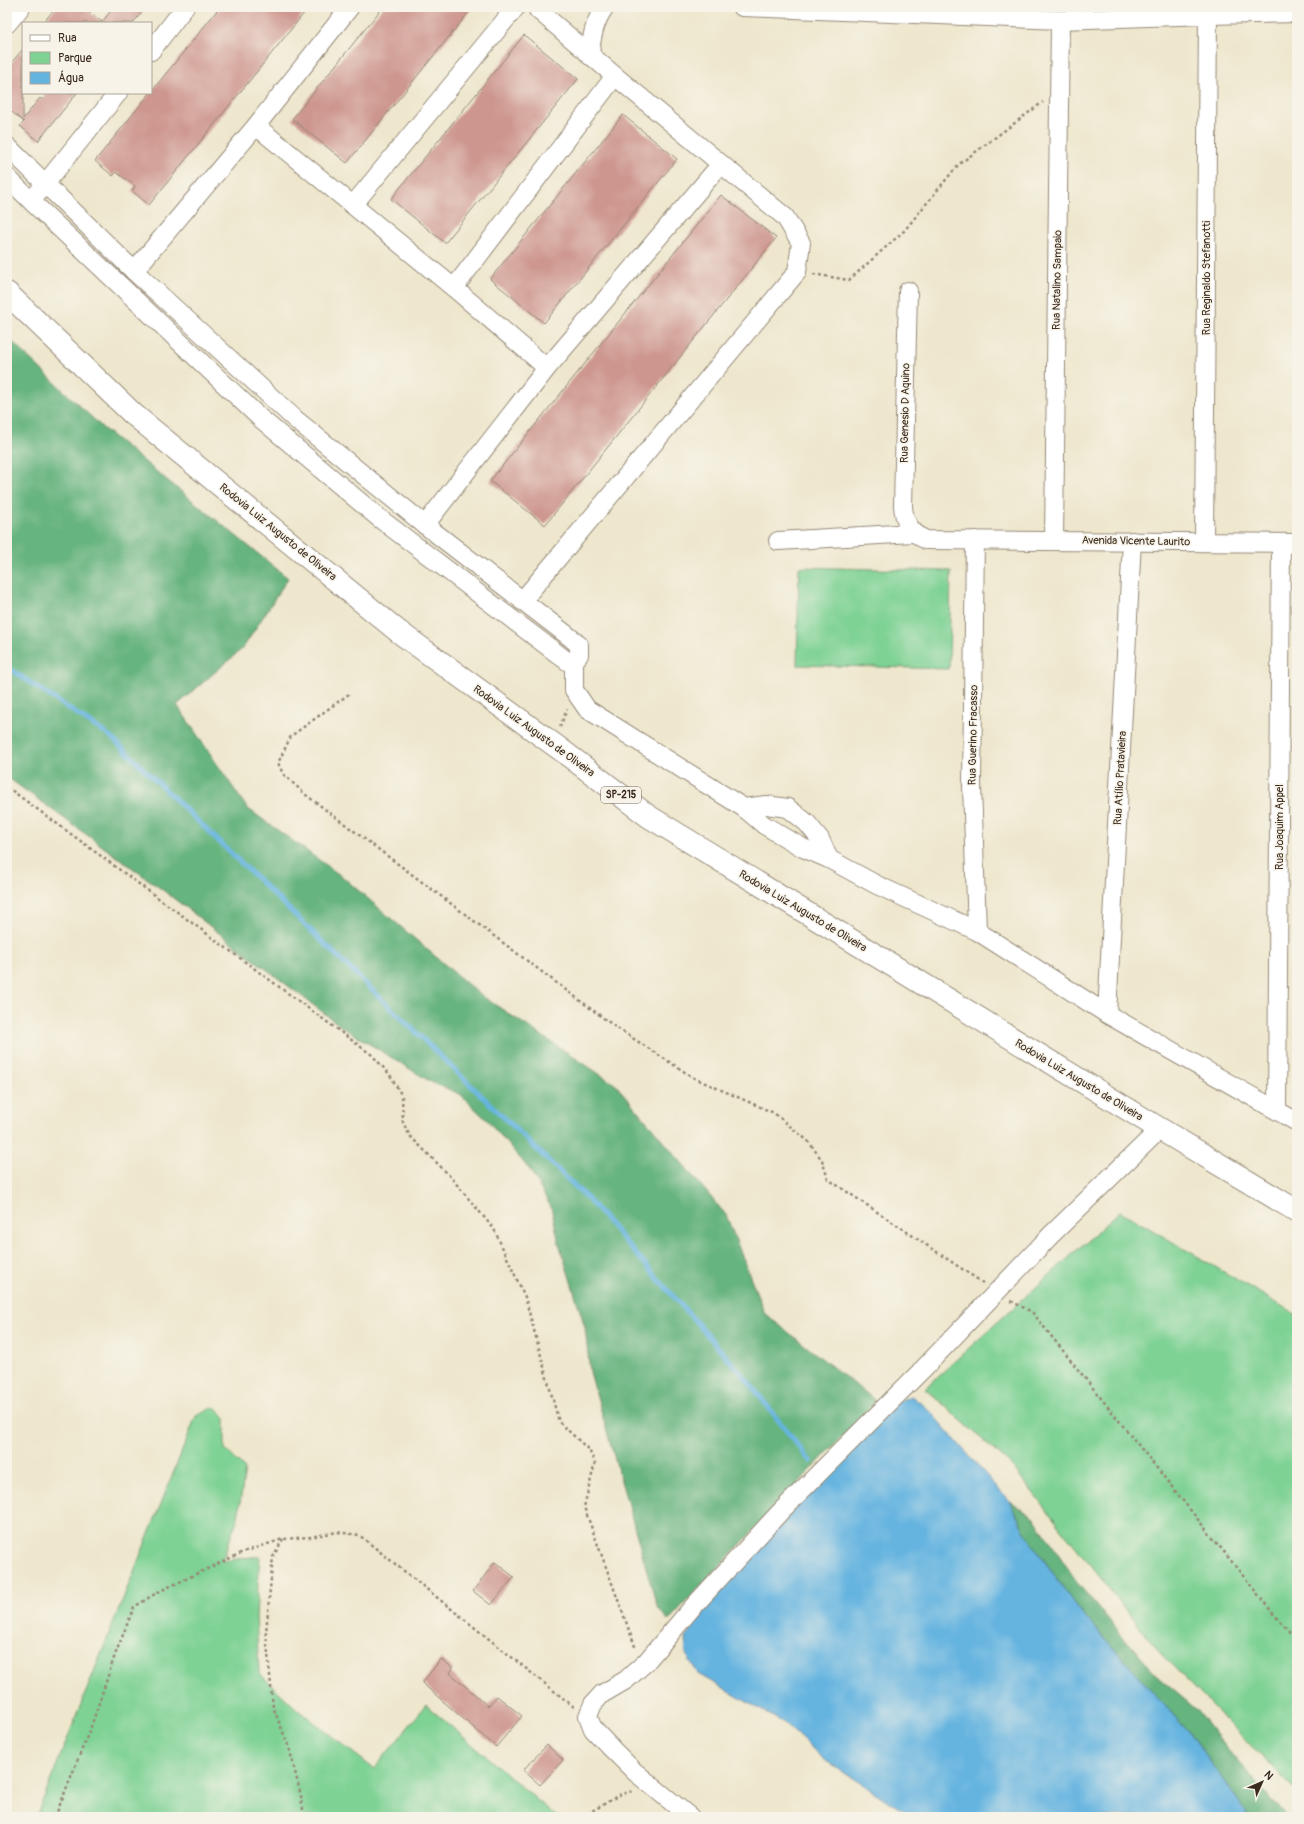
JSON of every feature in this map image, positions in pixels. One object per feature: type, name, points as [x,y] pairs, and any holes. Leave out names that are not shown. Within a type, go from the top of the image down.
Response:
[{"type":"highway","name":"Rodovia Luiz Augusto de Oliveira","points":[[7,293],[133,414],[399,632],[560,749],[648,816],[1297,1211]]},
{"type":"street","points":[[7,24],[21,7]]},
{"type":"street","points":[[152,49],[185,7]]},
{"type":"street","points":[[134,271],[256,126],[350,7]]},
{"type":"street","points":[[353,205],[516,7]]},
{"type":"street","points":[[521,7],[531,11],[541,8],[590,56],[785,217],[801,244],[797,272],[522,601]]},
{"type":"street","points":[[590,56],[592,34],[605,7]]},
{"type":"street","points":[[742,7],[823,9],[1060,20],[1208,15],[1297,14]]},
{"type":"street","name":"Rua Reginaldo Stefanotti","points":[[1204,542],[1208,15]]},
{"type":"street","name":"Rua Natalino Sampaio","points":[[1054,540],[1060,20]]},
{"type":"street","points":[[454,288],[615,76]]},
{"type":"street","points":[[31,201],[117,94]]},
{"type":"street","points":[[256,126],[454,288],[546,368]]},
{"type":"street","points":[[7,146],[134,271],[294,419],[425,525],[579,645],[579,655],[574,661],[574,690],[587,709],[744,808],[764,825],[803,848],[829,858],[877,886],[977,931],[1107,1014],[1297,1122]]},
{"type":"street","points":[[425,525],[546,368],[720,164]]},
{"type":"street","points":[[7,177],[266,422],[379,518],[567,661],[574,661]]},
{"type":"street","name":"Rua Genesio D Aquino","points":[[908,291],[902,506],[905,520],[913,533]]},
{"type":"street","points":[[778,541],[913,533]]},
{"type":"street","name":"Avenida Vicente Laurito","points":[[913,533],[926,540],[1289,543]]},
{"type":"street","name":"Rua Guerino Fracasso","points":[[975,540],[972,785],[977,931]]},
{"type":"street","name":"Rua Atílio Pratavieira","points":[[1107,1014],[1132,541]]},
{"type":"street","name":"Rua Joaquim Appel","points":[[1277,1110],[1289,543]]},
{"type":"street","points":[[744,808],[766,806],[788,808],[807,823],[820,839],[829,858]]},
{"type":"street","points":[[690,1817],[635,1772],[593,1729],[588,1716],[592,1704],[602,1694],[626,1680],[642,1666],[691,1609],[781,1511],[924,1368],[1051,1235],[1160,1129]]},
{"type":"path","points":[[797,272],[849,280],[904,231],[958,165],[1059,90]]},
{"type":"path","points":[[560,749],[558,729],[574,690]]},
{"type":"path","points":[[349,694],[291,736],[278,763],[283,774],[312,800],[614,1026],[694,1078],[774,1113],[808,1141],[822,1160],[828,1179],[997,1292],[1032,1312],[1276,1617],[1297,1640]]},
{"type":"path","points":[[7,787],[366,1051],[390,1075],[402,1096],[403,1123],[410,1136],[448,1174],[494,1229],[525,1297],[559,1422],[589,1450],[595,1463],[584,1507],[642,1666]]},
{"type":"path","points":[[55,1817],[92,1724],[115,1655],[134,1607],[158,1592],[243,1552],[283,1539],[310,1537],[337,1532],[359,1535],[558,1695],[588,1716]]},
{"type":"path","points":[[283,1539],[273,1557],[266,1633],[273,1707],[288,1747],[301,1796],[304,1817]]},
{"type":"path","points":[[582,1817],[621,1794],[652,1786]]},
{"type":"green space","points":[[7,337],[104,429],[288,578],[243,648],[177,705],[247,808],[344,878],[479,994],[616,1085],[726,1215],[765,1314],[876,1401],[668,1621],[657,1606],[590,1372],[585,1327],[559,1243],[551,1207],[530,1170],[490,1123],[460,1094],[431,1082],[342,1027],[160,888],[7,777]]},
{"type":"green space","points":[[799,567],[951,571],[949,669],[797,665]]},
{"type":"green space","points":[[1120,1211],[1297,1315],[1297,1792],[1159,1652],[1012,1466],[925,1388]]},
{"type":"green space","points":[[214,1407],[225,1418],[225,1449],[245,1469],[238,1517],[222,1561],[260,1556],[256,1617],[259,1673],[297,1709],[374,1769],[426,1705],[557,1817],[36,1817],[196,1416]]},
{"type":"green space","points":[[1009,1501],[1035,1519],[1079,1585],[1159,1678],[1197,1710],[1232,1755],[1287,1817],[1249,1817],[1193,1737],[1075,1605],[1028,1537]]},
{"type":"water","points":[[911,1396],[926,1407],[1009,1501],[1028,1537],[1075,1605],[1193,1737],[1249,1817],[913,1817],[826,1761],[784,1723],[698,1674],[686,1654],[685,1637],[757,1543],[888,1406]]},
{"type":"building","points":[[56,7],[83,7],[102,22],[44,22]]},
{"type":"building","points":[[114,7],[146,7],[134,22],[102,22]]},
{"type":"building","points":[[220,7],[309,7],[149,205],[132,191],[135,186],[116,172],[113,176],[95,161],[149,94],[152,94],[152,91]]},
{"type":"building","points":[[383,7],[473,7],[347,163],[292,119]]},
{"type":"building","points":[[524,35],[578,79],[445,243],[391,199]]},
{"type":"building","points":[[22,50],[23,119],[40,98],[42,100],[47,94],[76,94],[38,141],[20,126],[24,122],[7,108],[7,68]]},
{"type":"building","points":[[623,115],[677,159],[544,323],[490,279]]},
{"type":"building","points":[[721,195],[776,238],[545,525],[490,481]]},
{"type":"building","points":[[495,1562],[514,1577],[491,1605],[473,1591]]},
{"type":"building","points":[[441,1659],[453,1668],[450,1673],[488,1706],[497,1696],[522,1716],[496,1747],[422,1683]]},
{"type":"building","points":[[547,1745],[563,1760],[540,1785],[523,1770]]},
{"type":"waterway","points":[[7,667],[111,737],[586,1197],[747,1380],[810,1461]]}]
